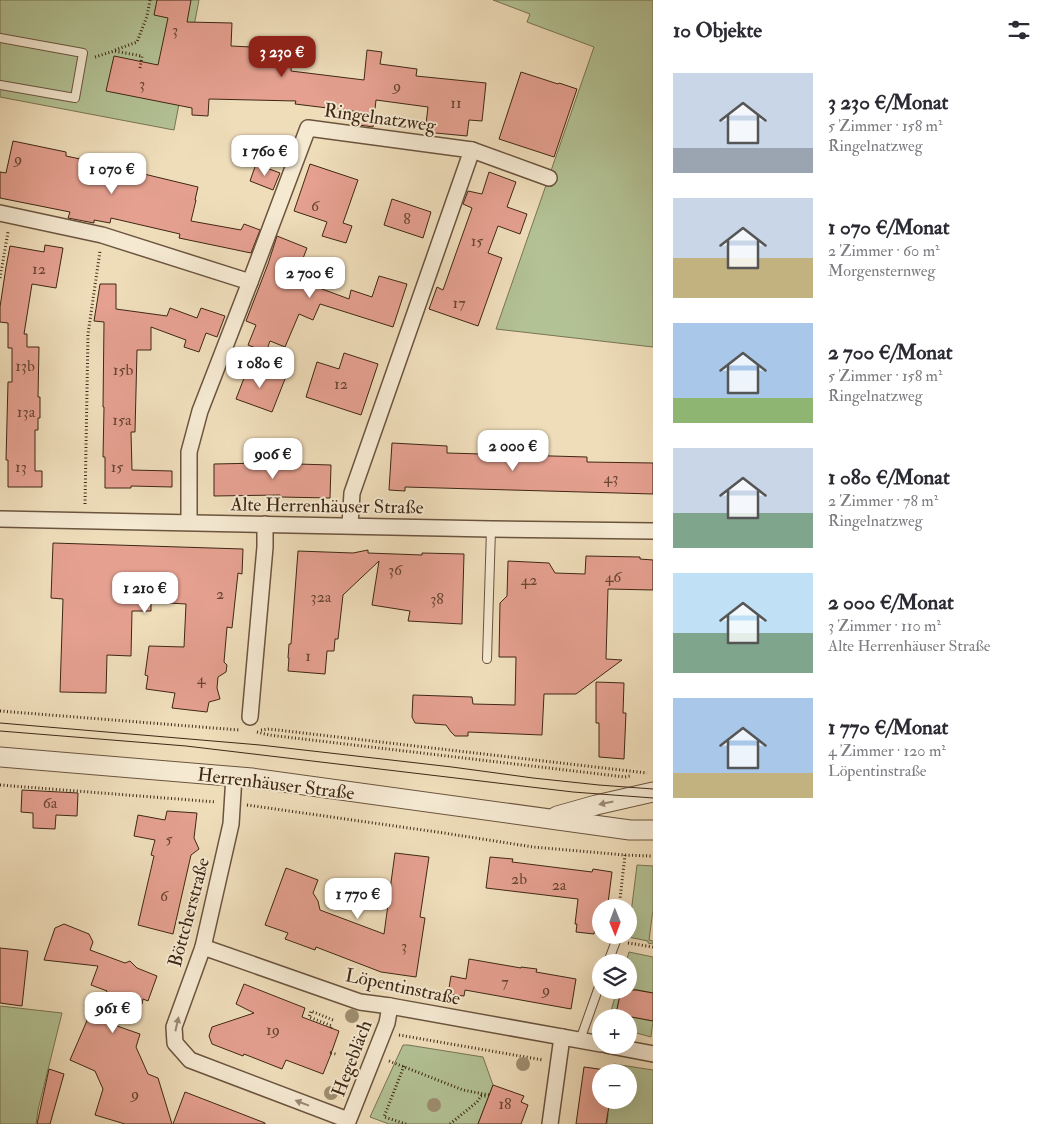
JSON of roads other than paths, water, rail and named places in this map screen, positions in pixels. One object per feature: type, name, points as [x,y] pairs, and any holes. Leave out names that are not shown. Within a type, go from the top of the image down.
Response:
[{"type":"street","name":"Ringelnatzweg","points":[[189,522],[189,452],[200,411],[308,128],[472,150],[549,178]]},
{"type":"street","points":[[350,525],[352,493],[472,150]]},
{"type":"street","points":[[6,214],[102,235],[250,282]]},
{"type":"street","name":"Alte Herrenhäuser Straße","points":[[0,519],[653,531]]},
{"type":"street","points":[[251,727],[265,548],[265,524]]},
{"type":"street","name":"Herrenhäuser Straße","points":[[0,757],[234,776],[630,830],[653,830]]},
{"type":"street","name":"Böttcherstraße","points":[[234,776],[231,824],[203,947],[174,1027],[175,1043],[190,1060],[347,1122]]},
{"type":"street","name":"Herrenhäuser Straße","points":[[551,818],[653,792]]},
{"type":"street","name":"Löpentinstraße","points":[[203,947],[360,1002],[592,1042]]},
{"type":"street","name":"Hegebläch","points":[[347,1122],[384,1032],[390,1006]]},
{"type":"street","points":[[550,1124],[562,1037]]},
{"type":"street","points":[[637,1051],[653,1054]]},
{"type":"lane","points":[[0,38],[83,53],[75,98],[0,85]]},
{"type":"lane","points":[[487,660],[491,529]]},
{"type":"lane","points":[[580,1040],[595,999]]},
{"type":"tram line","points":[[0,723],[260,745],[533,778],[653,789]]},
{"type":"tram line","points":[[0,731],[186,746],[573,792],[653,798]]}]
